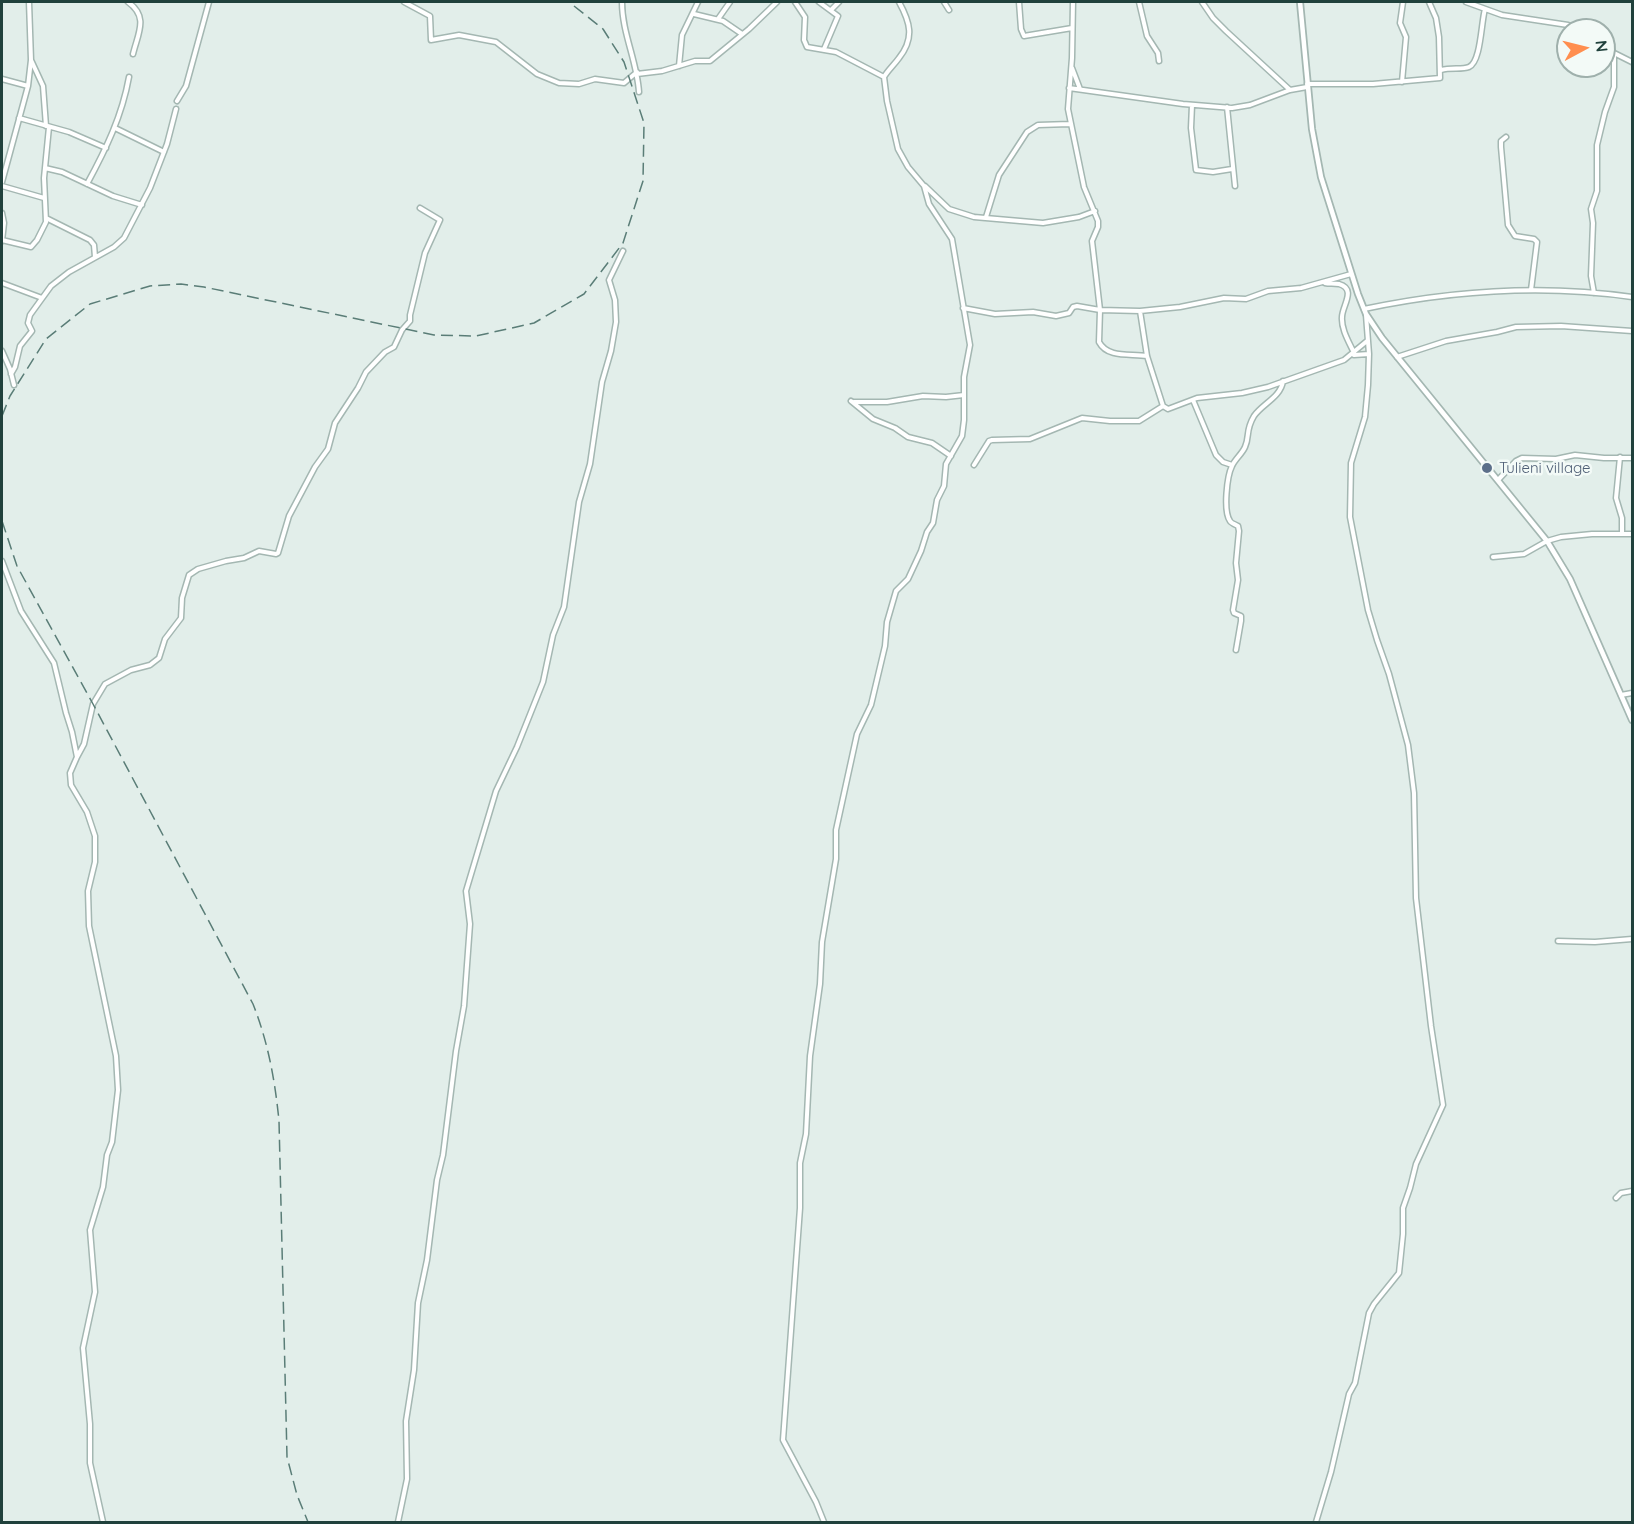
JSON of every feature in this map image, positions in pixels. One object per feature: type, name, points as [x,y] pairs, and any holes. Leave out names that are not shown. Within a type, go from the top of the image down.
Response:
[{"type":"street","points":[[29,2],[32,60],[28,86],[2,184],[44,198]]},
{"type":"street","points":[[128,2],[138,11],[141,21],[133,54]]},
{"type":"street","points":[[177,101],[186,86],[208,2]]},
{"type":"street","points":[[405,2],[430,16],[431,40],[459,35],[496,42],[537,74],[554,81],[579,84],[595,80],[624,83],[637,73],[662,72],[695,61],[710,61],[755,24],[777,2]]},
{"type":"street","points":[[622,2],[627,43],[637,73],[639,92]]},
{"type":"street","points":[[679,66],[682,35],[698,2]]},
{"type":"street","points":[[718,19],[730,2]]},
{"type":"street","points":[[795,2],[805,18],[805,45],[812,50],[824,49],[836,52],[884,76]]},
{"type":"street","points":[[819,2],[837,13],[838,18],[824,49]]},
{"type":"street","points":[[831,10],[839,2]]},
{"type":"street","points":[[899,2],[909,20],[909,35],[902,54],[884,76],[886,101],[898,149],[908,167],[924,186],[950,209],[961,214],[1043,223],[1095,212]]},
{"type":"street","points":[[944,2],[949,10]]},
{"type":"street","points":[[1019,2],[1021,29],[1024,36],[1072,28]]},
{"type":"street","points":[[1073,2],[1069,88],[1070,124],[1079,156],[1084,187],[1099,224],[1093,236],[1092,246],[1100,310],[1099,338],[1101,346],[1121,354],[1147,356]]},
{"type":"street","points":[[1139,2],[1144,27],[1158,53],[1159,61]]},
{"type":"street","points":[[1202,2],[1226,32],[1290,90]]},
{"type":"street","points":[[1300,2],[1306,86],[1321,177],[1365,312],[1370,354],[1365,417],[1351,463],[1350,517],[1368,610],[1389,674],[1408,745],[1414,793],[1416,898],[1443,1106],[1416,1164],[1403,1208],[1403,1234],[1398,1273],[1369,1313],[1355,1383],[1349,1394],[1331,1472],[1316,1522]]},
{"type":"street","points":[[1402,82],[1406,37],[1400,23],[1403,2]]},
{"type":"street","points":[[1069,88],[1192,105],[1227,107],[1250,105],[1306,86],[1439,79],[1441,50],[1436,20],[1428,2]]},
{"type":"street","points":[[1467,2],[1502,15],[1556,23]]},
{"type":"street","points":[[1441,70],[1454,67],[1467,68],[1474,64],[1478,57],[1485,9]]},
{"type":"street","points":[[694,14],[718,19],[742,34]]},
{"type":"street","points":[[1616,54],[1632,62]]},
{"type":"street","points":[[2,213],[4,223],[2,241],[32,246],[45,223],[48,126],[42,86],[32,60]]},
{"type":"street","points":[[1071,68],[1080,89]]},
{"type":"street","points":[[87,184],[115,128],[124,105],[129,77]]},
{"type":"street","points":[[1594,293],[1591,276],[1593,223],[1590,209],[1597,191],[1597,145],[1614,87],[1614,78]]},
{"type":"street","points":[[2,79],[28,86]]},
{"type":"street","points":[[1192,105],[1191,128],[1196,170],[1213,172],[1232,169]]},
{"type":"street","points":[[1227,107],[1235,186]]},
{"type":"street","points":[[11,374],[20,346],[32,331],[28,322],[30,315],[42,298],[63,275],[119,243],[142,205],[164,152],[176,109]]},
{"type":"street","points":[[19,118],[95,142],[106,148]]},
{"type":"street","points":[[986,217],[999,174],[1027,132],[1038,125],[1070,124]]},
{"type":"street","points":[[115,128],[164,152]]},
{"type":"street","points":[[111,136],[123,132]]},
{"type":"street","points":[[1506,137],[1501,141],[1501,147],[1508,225],[1515,236],[1534,239],[1537,242],[1531,290]]},
{"type":"street","points":[[45,168],[62,172],[113,196],[142,205]]},
{"type":"street","points":[[824,1522],[783,1440],[800,1208],[801,1163],[806,1134],[810,1056],[820,984],[822,942],[836,859],[837,826],[857,734],[871,705],[885,646],[888,617],[896,591],[908,579],[929,527],[933,523],[937,500],[944,486],[946,465],[959,443],[963,429],[964,377],[970,345],[952,239],[929,204],[924,186]]},
{"type":"street","points":[[103,1522],[90,1463],[90,1424],[83,1348],[95,1292],[90,1230],[102,1191],[107,1155],[112,1142],[117,1099],[117,1072],[107,1005],[89,926],[88,891],[95,862],[94,836],[89,816],[75,794],[69,779],[70,773],[84,744],[93,704],[105,684],[131,670],[152,665],[159,658],[165,639],[181,618],[182,598],[189,575],[198,569],[244,558],[259,551],[278,553],[289,516],[315,467],[328,449],[334,423],[366,372],[385,352],[394,347],[402,330],[410,321],[425,253],[440,220],[420,208]]},
{"type":"street","points":[[45,218],[90,240],[94,245],[95,257]]},
{"type":"street","points":[[398,1522],[407,1479],[406,1421],[414,1370],[418,1304],[428,1260],[437,1180],[443,1155],[464,1006],[470,924],[466,891],[496,791],[543,682],[553,635],[564,607],[579,502],[593,448],[602,382],[616,322],[615,300],[609,280],[623,251]]},
{"type":"street","points":[[963,308],[995,314],[1033,312],[1056,316],[1069,313],[1073,307],[1077,306],[1100,310],[1140,311],[1180,307],[1224,298],[1246,299],[1268,291],[1295,289],[1351,274]]},
{"type":"street","points":[[1324,282],[1338,284],[1347,290],[1348,298],[1342,311],[1342,322],[1354,354]]},
{"type":"street","points":[[2,284],[42,298]]},
{"type":"street","points":[[1365,312],[1435,295],[1466,292],[1531,290],[1632,297]]},
{"type":"street","points":[[1140,311],[1147,356],[1163,406],[1168,409],[1206,397],[1242,393],[1344,360],[1368,340]]},
{"type":"street","points":[[1365,312],[1397,357],[1547,541],[1570,579],[1632,720]]},
{"type":"street","points":[[1397,357],[1446,341],[1497,333],[1516,327],[1561,326],[1632,331]]},
{"type":"street","points":[[2,351],[14,385]]},
{"type":"street","points":[[1354,354],[1370,354]]},
{"type":"street","points":[[1236,650],[1241,618],[1233,610],[1238,580],[1236,563],[1239,531],[1238,526],[1230,521],[1228,511],[1227,496],[1232,465],[1245,448],[1247,431],[1252,420],[1260,409],[1280,391],[1283,381]]},
{"type":"street","points":[[951,456],[932,443],[908,437],[873,419],[862,412],[852,401],[888,402],[923,396],[964,395]]},
{"type":"street","points":[[1193,400],[1216,455],[1223,462],[1232,465]]},
{"type":"street","points":[[974,465],[989,441],[992,440],[1030,440],[1082,417],[1110,421],[1139,421],[1163,406]]},
{"type":"street","points":[[1498,480],[1516,461],[1522,458],[1556,459],[1575,455],[1632,458]]},
{"type":"street","points":[[1620,457],[1616,494],[1622,519],[1622,533]]},
{"type":"street","points":[[1493,556],[1524,554],[1547,541],[1570,536],[1632,534]]},
{"type":"street","points":[[2,561],[21,611],[54,663],[77,758]]},
{"type":"street","points":[[1622,695],[1632,693]]},
{"type":"street","points":[[1558,941],[1595,942],[1632,939]]},
{"type":"street","points":[[1616,1198],[1621,1193],[1632,1191]]},
{"type":"railway","points":[[2,416],[10,396],[46,339],[90,304],[150,286],[181,284],[204,287],[434,335],[476,336],[534,323],[584,294],[623,243],[643,181],[644,123],[624,62],[603,29],[569,2]]},
{"type":"railway","points":[[2,521],[17,566],[253,1004],[263,1033],[273,1076],[279,1121],[287,1457],[297,1495],[308,1522]]},
{"type":"place","name":"Tulieni village","points":[[1487,468]]}]
